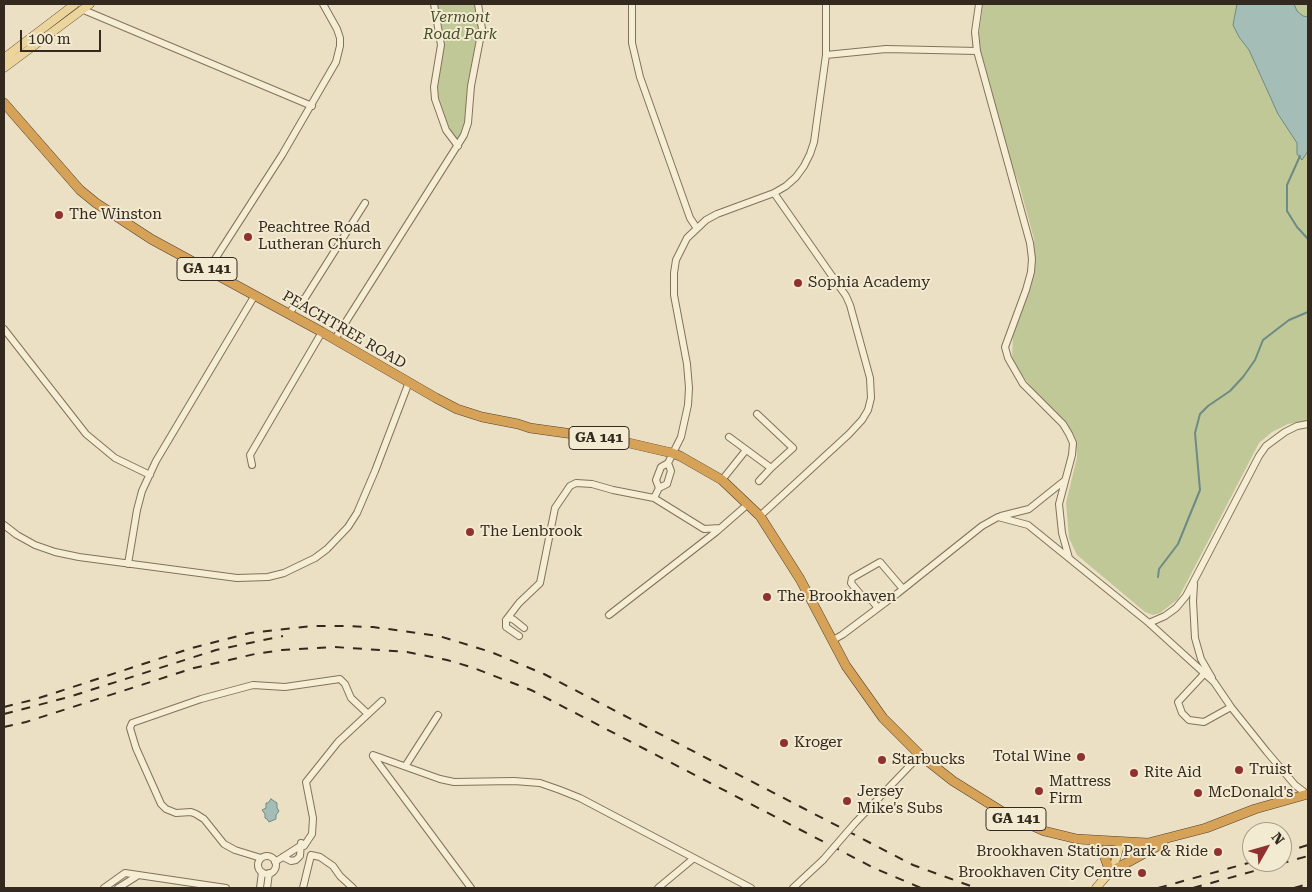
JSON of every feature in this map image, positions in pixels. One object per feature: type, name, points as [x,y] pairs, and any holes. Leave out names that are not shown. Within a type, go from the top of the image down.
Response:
[{"type":"highway","name":"PEACHTREE ROAD","points":[[4,103],[80,190],[151,239],[322,332],[457,409],[474,415],[530,428],[616,440],[672,453],[722,480]]},
{"type":"highway","name":"GA 141","points":[[722,480],[760,516],[800,579],[846,666],[874,707],[896,733],[953,781],[1008,815],[1044,831],[1072,838],[1093,841],[1148,842],[1172,838],[1206,828],[1255,809],[1308,794]]},
{"type":"highway","points":[[1093,841],[1104,854],[1110,872],[1172,838]]},
{"type":"main road","points":[[4,58],[75,4]]},
{"type":"main road","points":[[4,68],[86,6]]},
{"type":"main road","points":[[1096,888],[1110,872],[1121,842]]},
{"type":"street","points":[[208,270],[282,155],[336,62],[340,46],[337,29],[323,4]]},
{"type":"street","points":[[434,4],[441,45],[434,87],[435,99],[446,130],[458,146]]},
{"type":"street","points":[[335,340],[458,146],[468,123],[471,86],[482,29],[478,4]]},
{"type":"street","points":[[632,4],[632,43],[640,78],[690,218],[696,228]]},
{"type":"street","points":[[658,488],[666,484],[671,471],[668,464],[681,437],[685,422],[689,388],[687,364],[674,295],[674,273],[680,249],[696,228],[717,214],[774,193],[786,186],[796,177],[810,154],[814,142],[826,56],[826,4]]},
{"type":"street","points":[[979,4],[975,32],[977,51],[1030,243],[1032,259],[1026,290],[1005,347],[1008,358],[1023,384],[1063,424],[1073,444],[1072,455],[1059,504],[1062,533],[1069,559]]},
{"type":"street","points":[[86,6],[86,11],[312,106]]},
{"type":"street","points":[[826,56],[886,49],[977,51]]},
{"type":"street","points":[[760,516],[862,420],[868,410],[871,398],[870,378],[846,296],[774,193]]},
{"type":"street","points":[[289,314],[296,302],[305,298],[365,203]]},
{"type":"street","points":[[128,564],[142,491],[164,447],[255,295]]},
{"type":"street","points":[[4,329],[86,434],[115,458],[150,475]]},
{"type":"street","points":[[252,465],[250,455],[322,332]]},
{"type":"street","points":[[4,525],[26,541],[45,549],[79,557],[224,577],[251,578],[284,573],[315,558],[338,539],[357,513],[409,382]]},
{"type":"street","points":[[757,414],[793,448],[759,481]]},
{"type":"street","points":[[1149,623],[1165,616],[1176,608],[1186,596],[1258,456],[1266,446],[1285,432],[1297,426],[1308,424]]},
{"type":"street","points":[[729,437],[771,468]]},
{"type":"street","points":[[722,480],[746,450]]},
{"type":"street","points":[[654,498],[658,488],[656,480],[661,467],[668,464]]},
{"type":"street","points":[[833,640],[903,589],[982,526],[998,517],[1029,508],[1064,482]]},
{"type":"street","points":[[506,620],[510,618],[522,626],[516,634],[506,627],[506,620],[519,603],[540,583],[555,508],[570,486],[576,483],[592,484],[654,498],[704,529],[720,528]]},
{"type":"street","points":[[609,615],[652,584],[748,504]]},
{"type":"street","points":[[998,517],[1028,525],[1149,623],[1214,682]]},
{"type":"street","points":[[878,608],[869,597],[861,595],[851,583],[852,578],[880,562],[903,589]]},
{"type":"street","points":[[1195,581],[1193,601],[1195,638],[1201,659],[1231,707],[1295,784],[1308,794]]},
{"type":"street","points":[[1204,674],[1178,702],[1182,713],[1189,720],[1204,722],[1231,707]]},
{"type":"street","points":[[275,862],[269,856],[261,858],[235,850],[224,844],[204,819],[196,814],[190,812],[176,814],[166,809],[161,804],[136,748],[130,728],[132,724],[201,699],[253,685],[285,687],[340,679],[345,684],[352,698],[368,714]]},
{"type":"street","points":[[275,862],[283,858],[291,861],[296,860],[300,856],[300,846],[304,846],[312,834],[313,818],[306,782],[338,742],[382,701]]},
{"type":"street","points":[[406,765],[438,715]]},
{"type":"street","points":[[470,888],[372,754],[440,779],[454,782],[514,781],[540,783],[560,790],[751,888]]},
{"type":"street","points":[[793,888],[823,860],[855,823],[920,755]]},
{"type":"street","points":[[303,888],[312,855],[320,857],[333,866],[340,876],[353,888]]},
{"type":"street","points":[[261,858],[258,865],[266,873],[267,888]]},
{"type":"street","points":[[658,888],[694,858]]},
{"type":"street","points":[[260,888],[266,873],[274,870],[275,862]]},
{"type":"street","points":[[104,888],[125,873],[226,888]]},
{"type":"street","points":[[118,888],[137,876]]},
{"type":"green space","name":"Vermont Road Park","points":[[437,4],[475,4],[479,26],[468,81],[466,121],[457,139],[438,104],[438,85],[444,40]]},
{"type":"green space","points":[[983,4],[1308,4],[1308,421],[1288,424],[1272,432],[1259,443],[1178,599],[1160,613],[1153,615],[1145,612],[1077,555],[1069,538],[1066,503],[1077,457],[1076,440],[1066,422],[1032,388],[1012,362],[1013,332],[1035,272],[1034,239],[982,60],[979,35]]},
{"type":"water","points":[[1237,4],[1294,4],[1297,11],[1303,16],[1308,17],[1308,151],[1302,160],[1297,154],[1297,143],[1278,114],[1249,50],[1233,25]]},
{"type":"water","points":[[271,799],[277,803],[279,811],[276,819],[269,822],[262,810],[266,808],[266,803]]},
{"type":"waterway","points":[[1300,156],[1287,185],[1287,211],[1297,227],[1308,239]]},
{"type":"waterway","points":[[1158,577],[1159,569],[1178,544],[1200,490],[1195,433],[1200,414],[1230,391],[1243,377],[1255,360],[1263,340],[1289,320],[1308,312]]},
{"type":"railway","points":[[4,707],[36,699],[192,648],[250,633],[311,626],[342,626],[373,627],[439,636],[491,652],[544,674],[913,865],[976,888]]},
{"type":"railway","points":[[4,714],[69,697],[216,650],[283,636]]},
{"type":"railway","points":[[4,727],[26,722],[194,668],[255,654],[282,650],[335,647],[407,652],[471,667],[531,690],[874,868],[921,888]]},
{"type":"railway","points":[[1292,850],[1308,845]]},
{"type":"railway","points":[[1193,888],[1308,856]]},
{"type":"railway","points":[[1158,888],[1242,865]]},
{"type":"railway","points":[[1294,888],[1308,884]]},
{"type":"place","name":"The Winston","points":[[59,215]]},
{"type":"place","name":"Peachtree Road Lutheran Church","points":[[248,237]]},
{"type":"place","name":"Sophia Academy","points":[[798,283]]},
{"type":"place","name":"The Lenbrook","points":[[470,532]]},
{"type":"place","name":"The Brookhaven","points":[[767,597]]},
{"type":"place","name":"Kroger","points":[[784,743]]},
{"type":"place","name":"Total Wine","points":[[1081,757]]},
{"type":"place","name":"Starbucks","points":[[882,760]]},
{"type":"place","name":"Truist","points":[[1239,770]]},
{"type":"place","name":"Rite Aid","points":[[1134,773]]},
{"type":"place","name":"Mattress Firm","points":[[1039,791]]},
{"type":"place","name":"McDonald's","points":[[1198,793]]},
{"type":"place","name":"Jersey Mike's Subs","points":[[847,801]]},
{"type":"place","name":"Brookhaven Station Park & Ride","points":[[1218,852]]},
{"type":"place","name":"Brookhaven City Centre","points":[[1142,873]]}]
